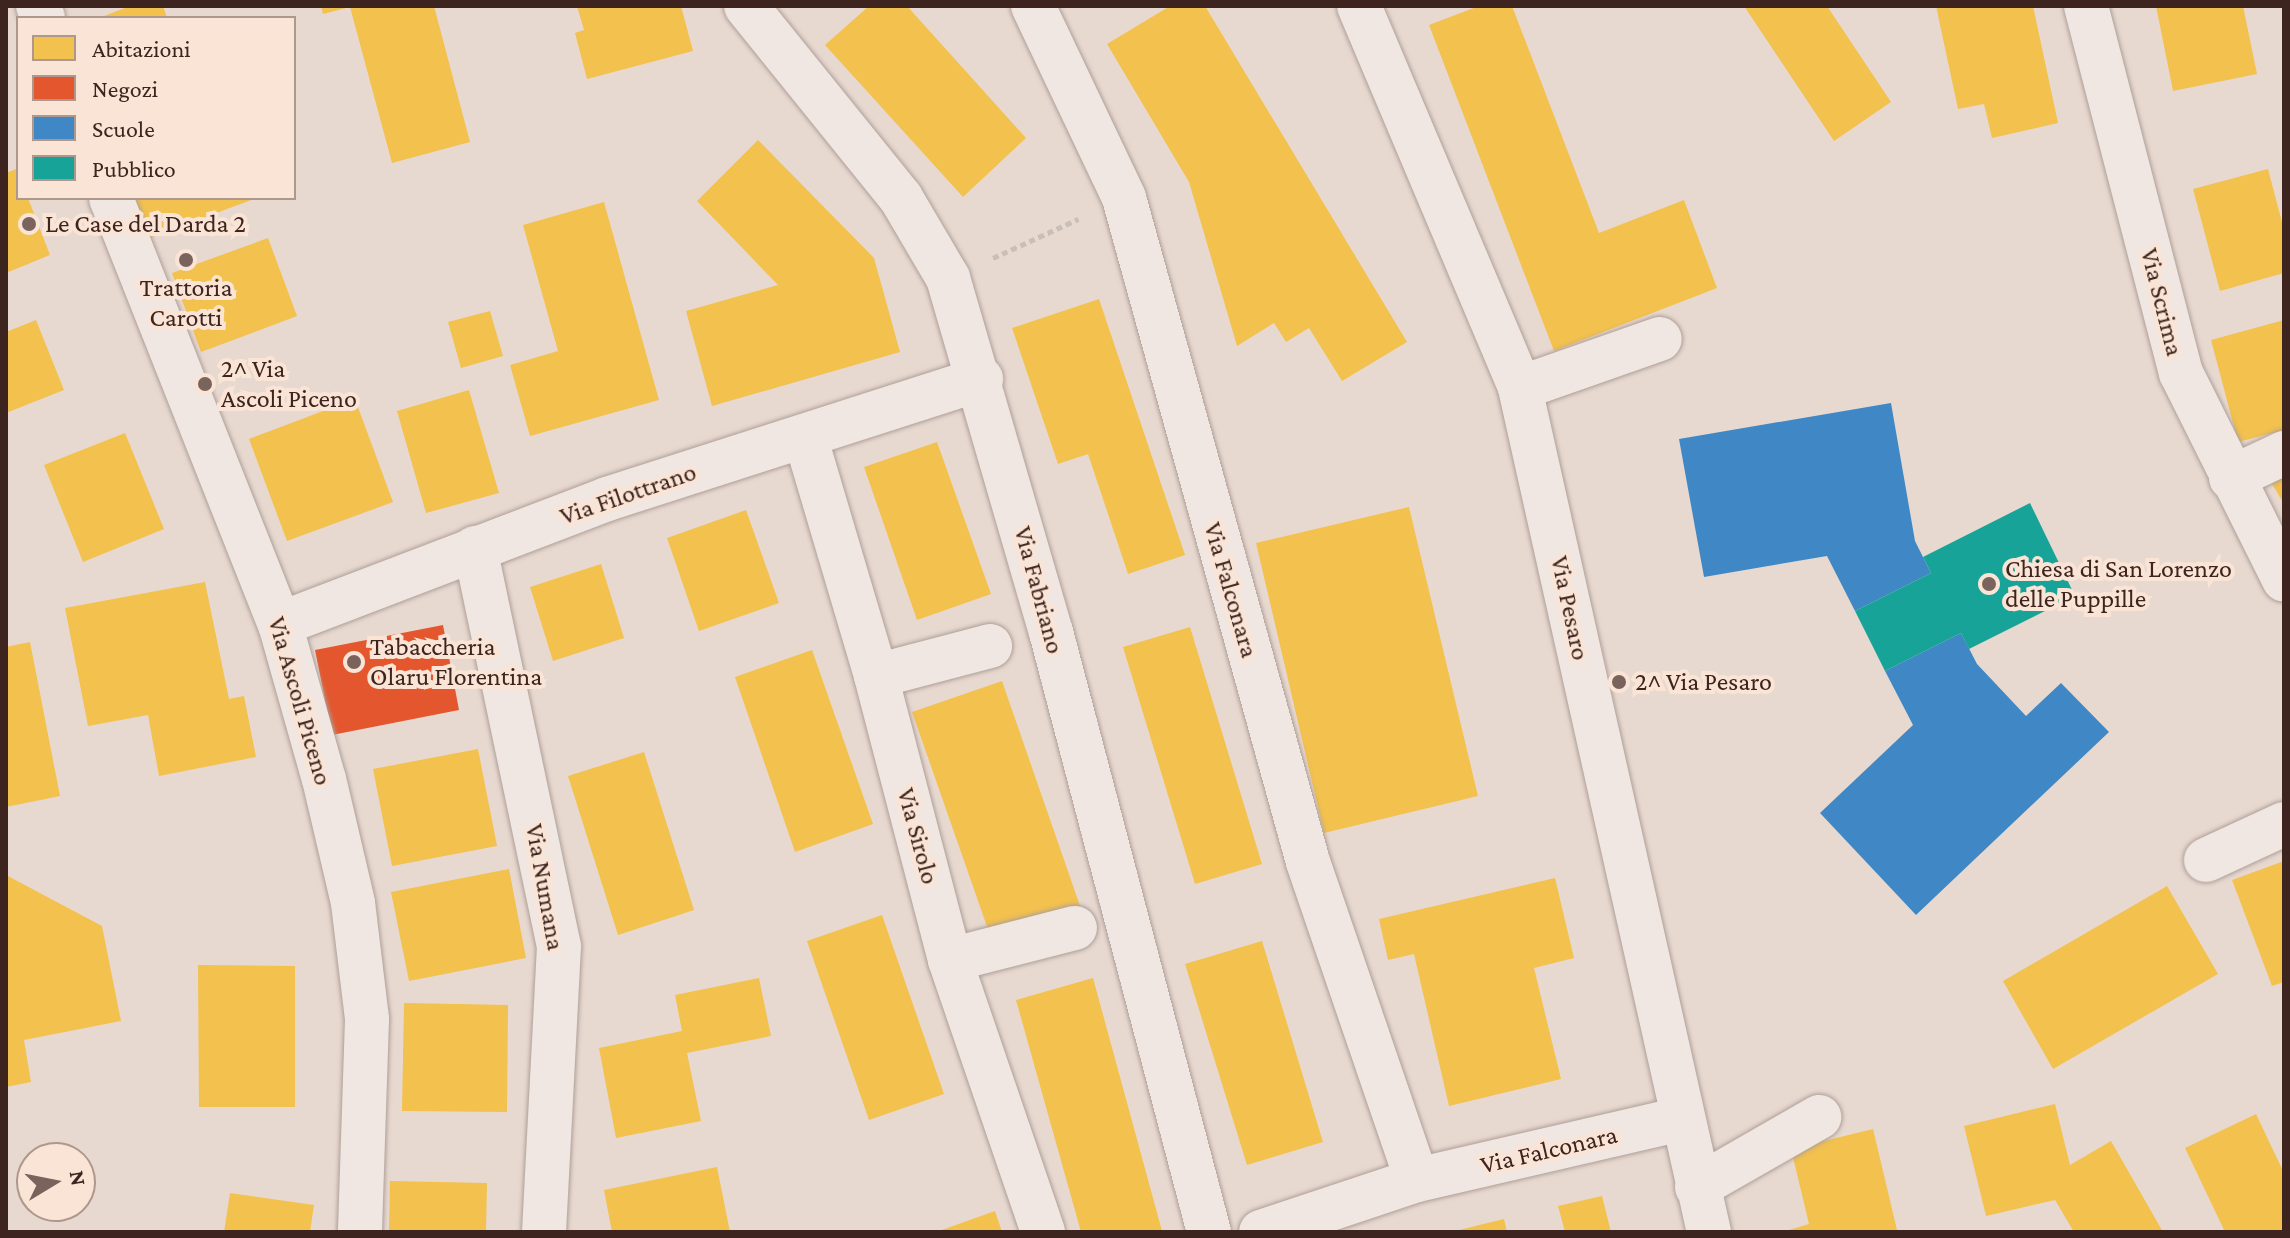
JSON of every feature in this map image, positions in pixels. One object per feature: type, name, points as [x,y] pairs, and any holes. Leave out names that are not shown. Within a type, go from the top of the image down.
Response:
[{"type":"street","name":"Via Fabriano","points":[[746,6],[901,198],[948,278],[981,379],[1209,1232]]},
{"type":"street","name":"Via Falconara","points":[[1033,6],[1124,198],[1308,862],[1417,1180]]},
{"type":"street","name":"Via Pesaro","points":[[1359,6],[1520,388],[1681,1119],[1709,1232]]},
{"type":"street","name":"Via Scrima","points":[[2086,6],[2181,373],[2284,580]]},
{"type":"street","name":"Via Ascoli Piceno","points":[[112,200],[280,624],[353,903],[367,1019],[360,1232]]},
{"type":"street","points":[[1520,388],[1660,339]]},
{"type":"street","name":"Via Filottrano","points":[[280,624],[607,499],[981,379]]},
{"type":"street","name":"Via Sirolo","points":[[805,436],[876,676],[950,960],[1043,1232]]},
{"type":"street","points":[[2231,478],[2284,453]]},
{"type":"street","name":"Via Numana","points":[[475,548],[559,946],[544,1232]]},
{"type":"street","points":[[876,676],[990,646]]},
{"type":"street","points":[[2206,860],[2284,824]]},
{"type":"street","points":[[950,960],[1075,928]]},
{"type":"street","points":[[1697,1187],[1819,1117]]},
{"type":"street","name":"Via Falconara","points":[[1261,1232],[1417,1180],[1681,1119]]},
{"type":"path","points":[[948,278],[1124,198]]},
{"type":"building: Abitazioni","points":[[130,6],[163,6],[166,16],[104,16]]},
{"type":"building: Abitazioni","points":[[321,6],[434,6],[470,142],[392,163],[350,7],[323,14]]},
{"type":"building: Abitazioni","points":[[577,6],[681,6],[693,51],[587,79],[575,33],[584,30]]},
{"type":"building: Abitazioni","points":[[869,6],[907,6],[1026,138],[963,197],[825,45]]},
{"type":"building: Abitazioni","points":[[1170,6],[1205,6],[1407,342],[1342,381],[1309,328],[1286,342],[1274,323],[1237,346],[1189,182],[1107,44]]},
{"type":"building: Abitazioni","points":[[1479,6],[1512,6],[1599,233],[1684,200],[1717,288],[1554,351],[1429,25]]},
{"type":"building: Abitazioni","points":[[1744,6],[1827,6],[1891,102],[1834,141]]},
{"type":"building: Abitazioni","points":[[1936,6],[2033,6],[2058,123],[1992,138],[1984,104],[1958,109]]},
{"type":"building: Abitazioni","points":[[2156,6],[2243,6],[2257,74],[2173,91]]},
{"type":"building: Abitazioni","points":[[758,140],[874,258],[900,352],[712,406],[686,311],[778,285],[697,201]]},
{"type":"building: Abitazioni","points":[[16,169],[16,200],[29,200],[50,255],[6,273],[6,173]]},
{"type":"building: Abitazioni","points":[[2268,169],[2284,230],[2284,273],[2220,291],[2193,189]]},
{"type":"building: Abitazioni","points":[[126,200],[252,200],[141,241]]},
{"type":"building: Abitazioni","points":[[604,202],[659,400],[530,436],[510,365],[558,351],[523,225]]},
{"type":"building: Abitazioni","points":[[268,238],[297,316],[201,352],[172,273]]},
{"type":"building: Abitazioni","points":[[1099,299],[1185,555],[1128,574],[1088,454],[1058,464],[1012,328]]},
{"type":"building: Abitazioni","points":[[490,311],[503,356],[461,368],[448,322]]},
{"type":"building: Abitazioni","points":[[36,320],[64,390],[6,413],[6,332]]},
{"type":"building: Abitazioni","points":[[2284,320],[2284,430],[2238,442],[2211,340]]},
{"type":"building: Abitazioni","points":[[469,390],[499,493],[426,513],[397,411]]},
{"type":"building: Abitazioni","points":[[355,399],[393,502],[287,541],[249,439]]},
{"type":"building: Abitazioni","points":[[125,433],[164,529],[83,562],[44,465]]},
{"type":"building: Abitazioni","points":[[937,442],[991,594],[917,620],[864,467]]},
{"type":"building: Abitazioni","points":[[2284,475],[2284,504],[2271,482]]},
{"type":"building: Abitazioni","points":[[1409,507],[1478,796],[1324,833],[1256,543]]},
{"type":"building: Abitazioni","points":[[746,510],[779,603],[699,631],[667,538]]},
{"type":"building: Abitazioni","points":[[601,564],[624,638],[553,661],[530,587]]},
{"type":"building: Abitazioni","points":[[205,582],[229,699],[244,696],[256,757],[159,776],[148,715],[88,726],[65,608]]},
{"type":"building: Abitazioni","points":[[1190,627],[1262,864],[1195,884],[1123,647]]},
{"type":"building: Abitazioni","points":[[30,642],[60,796],[6,807],[6,647]]},
{"type":"building: Abitazioni","points":[[812,650],[873,824],[795,852],[735,677]]},
{"type":"building: Abitazioni","points":[[1002,681],[1080,906],[991,938],[912,712]]},
{"type":"building: Abitazioni","points":[[478,749],[497,846],[392,866],[373,769]]},
{"type":"building: Abitazioni","points":[[644,752],[694,910],[618,935],[568,776]]},
{"type":"building: Abitazioni","points":[[2284,861],[2284,982],[2272,986],[2232,880]]},
{"type":"building: Abitazioni","points":[[509,869],[526,958],[409,981],[391,892]]},
{"type":"building: Abitazioni","points":[[6,875],[102,926],[121,1021],[24,1040],[31,1082],[6,1087]]},
{"type":"building: Abitazioni","points":[[1555,878],[1574,958],[1534,968],[1561,1079],[1449,1106],[1414,954],[1388,960],[1379,919]]},
{"type":"building: Abitazioni","points":[[2167,886],[2218,974],[2053,1069],[2003,981]]},
{"type":"building: Abitazioni","points":[[882,915],[944,1094],[869,1120],[807,941]]},
{"type":"building: Abitazioni","points":[[1262,941],[1323,1142],[1247,1165],[1185,964]]},
{"type":"building: Abitazioni","points":[[198,965],[295,966],[295,1107],[199,1107]]},
{"type":"building: Abitazioni","points":[[759,978],[771,1036],[687,1053],[701,1121],[616,1138],[599,1048],[682,1031],[675,995]]},
{"type":"building: Abitazioni","points":[[1093,978],[1162,1231],[1159,1232],[1081,1232],[1016,1000]]},
{"type":"building: Abitazioni","points":[[404,1003],[508,1005],[507,1112],[402,1111]]},
{"type":"building: Abitazioni","points":[[2055,1104],[2070,1165],[2111,1141],[2163,1232],[2074,1232],[2055,1200],[1986,1216],[1964,1126]]},
{"type":"building: Abitazioni","points":[[2256,1114],[2284,1173],[2284,1232],[2225,1232],[2185,1148]]},
{"type":"building: Abitazioni","points":[[1873,1129],[1897,1230],[1782,1232],[1809,1224],[1791,1149]]},
{"type":"building: Abitazioni","points":[[717,1167],[730,1232],[612,1232],[604,1190]]},
{"type":"building: Abitazioni","points":[[390,1181],[487,1183],[486,1232],[389,1232]]},
{"type":"building: Abitazioni","points":[[230,1193],[314,1205],[310,1232],[224,1232]]},
{"type":"building: Abitazioni","points":[[1602,1196],[1611,1232],[1565,1232],[1558,1206]]},
{"type":"building: Abitazioni","points":[[995,1211],[1002,1232],[936,1232]]},
{"type":"building: Abitazioni","points":[[1504,1219],[1507,1232],[1455,1232],[1455,1231]]},
{"type":"building: Negozi","points":[[443,625],[459,710],[332,735],[315,650]]},
{"type":"building: Scuole","points":[[1891,403],[1915,541],[1931,573],[1855,611],[1827,556],[1704,577],[1679,439]]},
{"type":"building: Scuole","points":[[1961,633],[1977,664],[2026,716],[2061,683],[2109,732],[1916,915],[1820,813],[1913,725],[1885,671]]},
{"type":"building: Pubblico","name":"Chiesa di San Lorenzo delle Puppille","points":[[2030,503],[2075,596],[1969,649],[1961,633],[1885,671],[1855,611],[1931,573],[1923,557]]},
{"type":"place","name":"Le Case del Darda 2","points":[[29,224]]},
{"type":"place","name":"Trattoria Carotti","points":[[186,260]]},
{"type":"place","name":"2^ Via Ascoli Piceno","points":[[205,384]]},
{"type":"place","name":"Chiesa di San Lorenzo delle Puppille","points":[[1989,584]]},
{"type":"place","name":"Tabaccheria Olaru Florentina","points":[[354,662]]},
{"type":"place","name":"2^ Via Pesaro","points":[[1619,682]]}]
